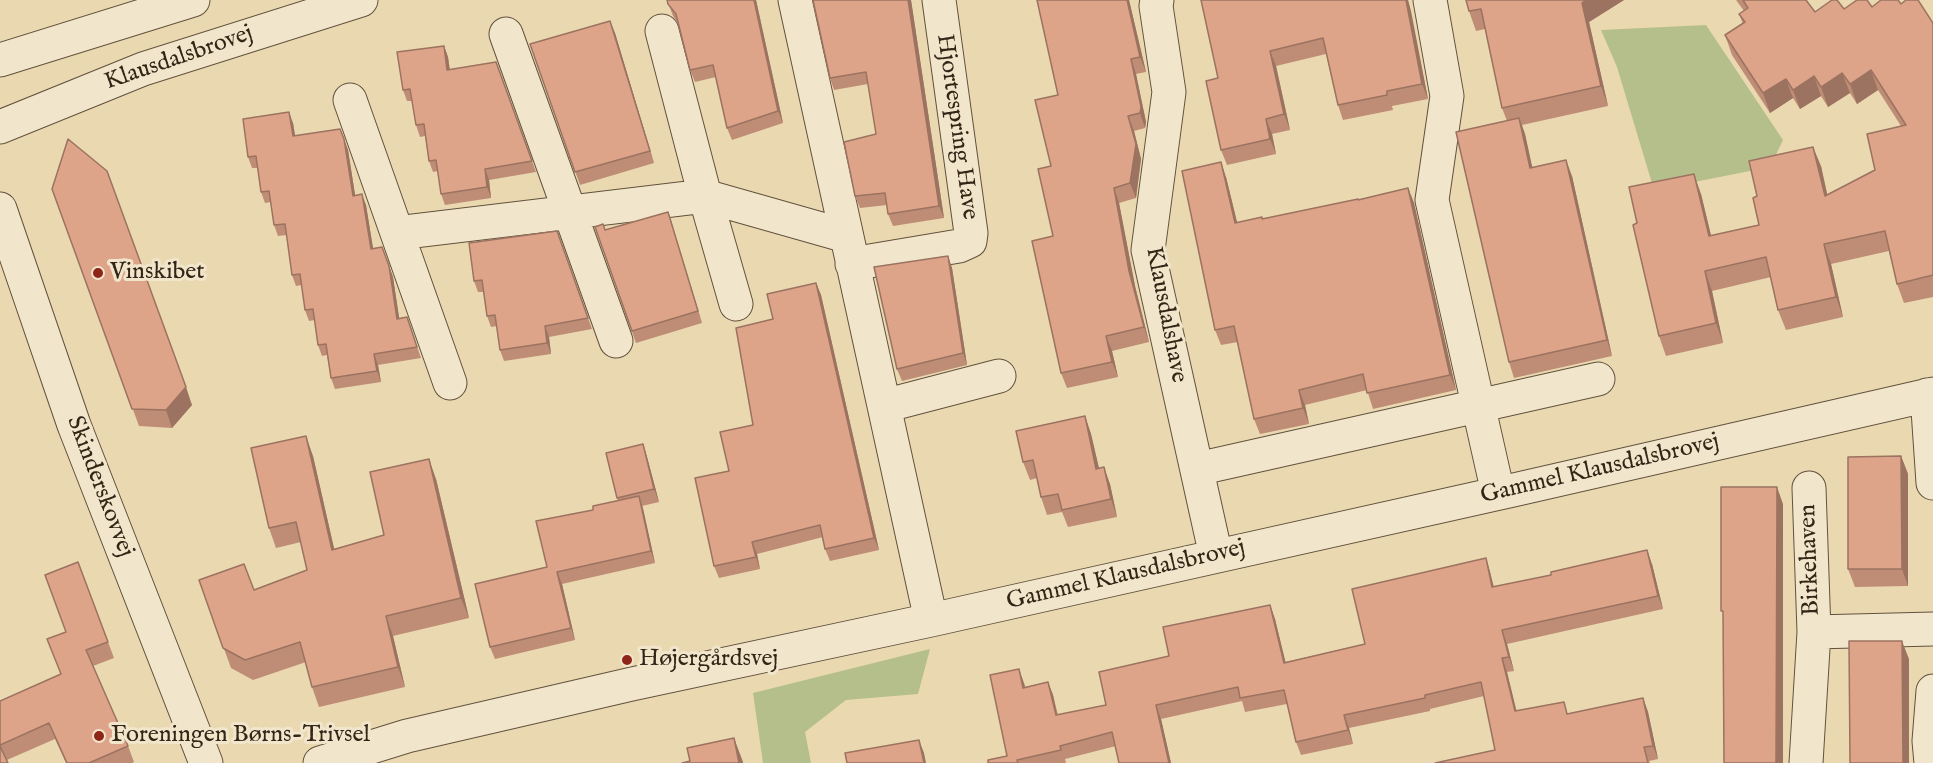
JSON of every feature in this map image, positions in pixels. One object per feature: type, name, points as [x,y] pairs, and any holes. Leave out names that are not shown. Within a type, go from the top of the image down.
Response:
[{"type":"street","points":[[0,60],[193,0]]},
{"type":"street","name":"Klausdalsbrovej","points":[[0,127],[143,69],[361,0]]},
{"type":"street","points":[[795,0],[931,620]]},
{"type":"street","name":"Hjortespring Have","points":[[397,233],[705,196],[849,250],[959,246],[970,241],[971,233],[939,0]]},
{"type":"street","name":"Klausdalshave","points":[[1157,0],[1169,92],[1148,250],[1216,556]]},
{"type":"street","points":[[1430,0],[1448,96],[1432,200],[1498,494]]},
{"type":"street","points":[[662,31],[736,304]]},
{"type":"street","points":[[506,34],[616,341]]},
{"type":"street","points":[[350,99],[450,383]]},
{"type":"street","name":"Skinderskovvej","points":[[0,209],[74,425],[206,763]]},
{"type":"street","points":[[884,406],[999,376]]},
{"type":"street","points":[[1197,469],[1598,379]]},
{"type":"street","points":[[1930,395],[1933,483]]},
{"type":"street","name":"Gammel Klausdalsbrovej","points":[[320,763],[418,733],[632,684],[1498,494],[1930,395]]},
{"type":"street","name":"Birkehaven","points":[[1806,763],[1814,632],[1809,488]]},
{"type":"street","name":"Birkehaven","points":[[1814,632],[1933,629]]},
{"type":"street","points":[[1931,763],[1929,741],[1933,691]]},
{"type":"green space","points":[[1706,25],[1783,140],[1770,167],[1654,190],[1617,67],[1601,30]]},
{"type":"green space","points":[[930,649],[918,694],[846,700],[805,732],[811,763],[763,763],[753,693]]},
{"type":"building","points":[[667,0],[754,0],[778,111],[727,128],[713,65],[690,70],[676,14]]},
{"type":"building","points":[[813,0],[908,0],[939,206],[888,214],[885,193],[855,196],[844,142],[876,134],[866,72],[830,78]]},
{"type":"building","points":[[1037,0],[1127,0],[1140,57],[1131,59],[1141,107],[1140,113],[1128,116],[1136,144],[1130,183],[1114,188],[1129,271],[1144,327],[1106,336],[1112,362],[1061,373],[1032,241],[1053,236],[1038,169],[1051,166],[1035,100],[1058,95]]},
{"type":"building","points":[[1201,0],[1406,0],[1422,84],[1387,91],[1387,95],[1338,105],[1323,38],[1270,51],[1284,114],[1266,119],[1270,139],[1221,150],[1206,81],[1218,78]]},
{"type":"building","points":[[1466,0],[1586,0],[1582,3],[1601,86],[1502,108],[1481,9],[1469,11]]},
{"type":"building","points":[[1743,0],[1806,0],[1815,12],[1832,0],[1837,0],[1844,9],[1857,0],[1867,0],[1872,7],[1881,0],[1898,0],[1901,4],[1906,0],[1918,0],[1933,23],[1933,275],[1897,284],[1885,231],[1824,244],[1836,297],[1778,310],[1766,257],[1705,271],[1716,323],[1659,336],[1633,225],[1637,223],[1629,187],[1694,174],[1709,236],[1759,225],[1753,198],[1757,196],[1749,161],[1813,147],[1825,196],[1875,170],[1867,134],[1906,125],[1871,70],[1850,84],[1842,73],[1821,87],[1814,76],[1793,90],[1786,79],[1763,93],[1725,35],[1745,22],[1739,14],[1748,8]]},
{"type":"building","points":[[610,21],[650,151],[575,172],[530,44]]},
{"type":"building","points":[[444,46],[447,70],[496,62],[532,161],[485,169],[487,187],[441,194],[436,160],[429,161],[424,124],[416,125],[410,89],[403,90],[397,52]]},
{"type":"building","points":[[289,112],[293,136],[340,129],[344,139],[353,196],[362,194],[371,249],[382,247],[389,266],[397,319],[407,317],[417,347],[374,354],[377,371],[331,378],[326,344],[318,345],[313,309],[305,310],[300,274],[292,275],[285,224],[274,225],[269,191],[261,192],[256,156],[248,157],[243,119]]},
{"type":"building","points":[[1519,118],[1530,168],[1566,160],[1607,340],[1509,362],[1456,132]]},
{"type":"building","points":[[68,139],[107,171],[186,387],[166,410],[132,409],[52,189]]},
{"type":"building","points":[[1221,162],[1235,223],[1358,200],[1408,188],[1450,375],[1367,393],[1363,374],[1299,390],[1303,408],[1254,419],[1234,326],[1215,330],[1182,171]]},
{"type":"building","points":[[668,212],[698,311],[632,331],[595,227],[603,224],[605,230]]},
{"type":"building","points":[[557,231],[588,318],[545,326],[547,343],[500,350],[495,315],[487,316],[482,280],[474,281],[469,243]]},
{"type":"building","points":[[948,256],[963,353],[897,369],[874,267]]},
{"type":"building","points":[[816,283],[874,538],[825,549],[820,525],[752,542],[756,557],[714,566],[695,478],[729,471],[720,432],[753,425],[736,328],[773,319],[767,294]]},
{"type":"building","points":[[1085,416],[1096,469],[1104,467],[1111,499],[1062,510],[1058,494],[1041,497],[1033,460],[1023,462],[1016,431]]},
{"type":"building","points":[[306,436],[332,550],[384,535],[370,472],[429,459],[461,598],[386,616],[398,667],[312,687],[300,642],[245,660],[223,648],[199,580],[244,564],[254,590],[307,570],[296,522],[269,528],[251,448]]},
{"type":"building","points":[[643,444],[654,489],[617,498],[606,453]]},
{"type":"building","points":[[1901,456],[1902,569],[1848,569],[1848,457]]},
{"type":"building","points":[[1721,487],[1777,487],[1776,763],[1724,763]]},
{"type":"building","points":[[639,496],[651,551],[557,572],[571,628],[490,647],[475,584],[547,567],[536,521],[593,510],[593,506]]},
{"type":"building","points":[[1647,550],[1658,596],[1502,630],[1509,657],[1502,658],[1515,711],[1564,702],[1567,714],[1643,698],[1653,746],[1644,747],[1648,763],[1435,763],[1495,750],[1481,682],[1425,695],[1425,698],[1344,715],[1348,730],[1296,742],[1284,690],[1240,698],[1238,687],[1156,705],[1169,763],[1119,763],[1112,732],[1060,746],[1061,750],[1017,760],[1018,763],[988,763],[988,760],[1007,756],[990,675],[1019,669],[1023,688],[1048,682],[1056,715],[1106,705],[1099,672],[1169,656],[1163,627],[1270,605],[1284,663],[1365,644],[1352,589],[1486,558],[1492,587],[1551,575],[1551,572]]},
{"type":"building","points":[[78,562],[108,642],[86,650],[128,746],[89,763],[67,763],[49,723],[0,745],[0,701],[61,674],[47,639],[66,632],[45,575]]},
{"type":"building","points":[[1849,641],[1902,641],[1903,763],[1850,763]]},
{"type":"building","points":[[734,738],[739,763],[682,763],[690,761],[687,748]]},
{"type":"building","points":[[919,740],[924,763],[847,763],[845,753]]},
{"type":"building","points":[[0,746],[8,763],[0,763]]},
{"type":"place","name":"Vinskibet","points":[[98,273]]},
{"type":"place","name":"Højergårdsvej","points":[[627,660]]},
{"type":"place","name":"Foreningen Børns-Trivsel","points":[[99,736]]}]
